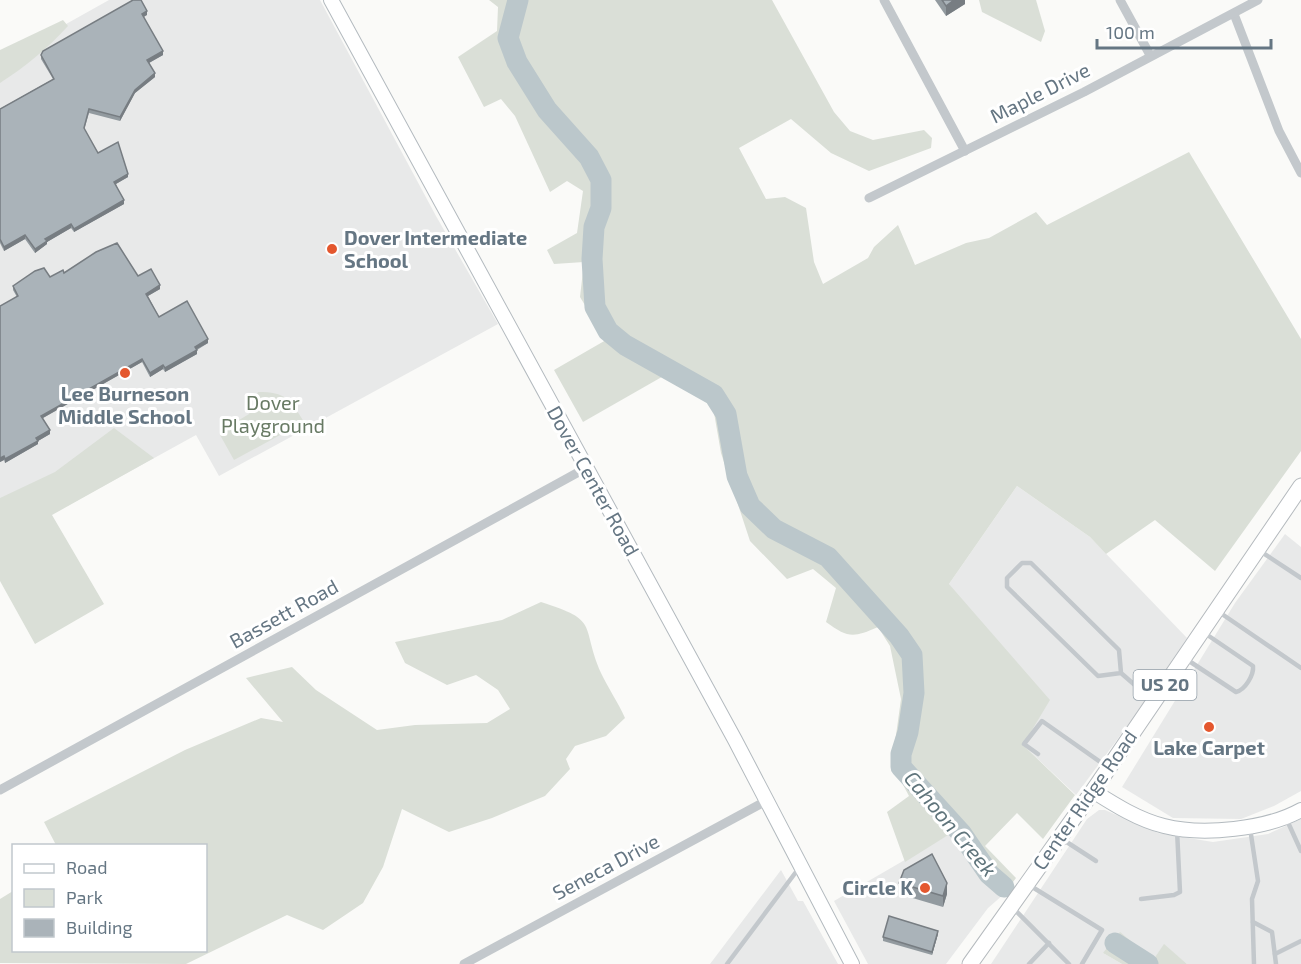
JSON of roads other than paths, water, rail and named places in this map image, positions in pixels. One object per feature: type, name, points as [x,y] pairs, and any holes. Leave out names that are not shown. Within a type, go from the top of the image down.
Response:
[{"type":"main road","name":"Center Ridge Road","points":[[970,964],[1109,768],[1301,486]]},
{"type":"street","points":[[884,0],[964,151]]},
{"type":"street","points":[[1120,0],[1150,55]]},
{"type":"street","name":"Maple Drive","points":[[869,198],[1084,92],[1150,55],[1258,0]]},
{"type":"street","name":"Dover Center Road","points":[[334,1],[852,964]]},
{"type":"street","points":[[1234,14],[1279,131],[1301,173]]},
{"type":"street","name":"Bassett Road","points":[[0,790],[586,468]]},
{"type":"street","points":[[1093,790],[1137,815],[1176,828],[1222,831],[1286,818],[1301,810]]},
{"type":"street","name":"Seneca Drive","points":[[464,964],[766,801]]},
{"type":"lane","points":[[1258,549],[1301,578]]},
{"type":"lane","points":[[1121,673],[1098,676],[1007,587],[1007,578],[1022,563],[1031,563],[1119,650],[1121,673],[1154,702]]},
{"type":"lane","points":[[1216,610],[1301,668]]},
{"type":"lane","points":[[1184,657],[1236,692],[1242,689],[1253,666],[1202,631]]},
{"type":"lane","points":[[1038,754],[1024,744],[1042,721],[1109,768]]},
{"type":"lane","points":[[1286,818],[1301,851]]},
{"type":"lane","points":[[1250,825],[1258,880],[1252,899],[1254,964]]},
{"type":"lane","points":[[1141,899],[1174,895],[1180,892],[1176,828]]},
{"type":"lane","points":[[1060,838],[1096,861]]},
{"type":"lane","points":[[727,964],[800,866]]},
{"type":"lane","points":[[1027,883],[1102,930],[1082,964]]},
{"type":"lane","points":[[1010,906],[1069,964]]},
{"type":"lane","points":[[1253,922],[1272,932],[1276,964]]},
{"type":"lane","points":[[1275,954],[1301,941]]},
{"type":"lane","points":[[1029,964],[1049,943]]},
{"type":"waterway","name":"Cahoon Creek","points":[[518,0],[508,38],[517,62],[547,110],[589,157],[601,180],[601,208],[594,227],[592,259],[595,307],[608,331],[625,345],[714,395],[726,414],[737,476],[750,506],[774,529],[828,557],[899,636],[912,655],[914,693],[908,732],[901,754],[901,767],[961,833],[989,874],[1004,887]]},
{"type":"waterway","name":"Cahoon Creek","points":[[1115,943],[1148,964]]},
{"type":"place","name":"Dover Intermediate School","points":[[332,249]]},
{"type":"place","name":"Lee Burneson Middle School","points":[[125,373]]},
{"type":"place","name":"Lake Carpet","points":[[1209,727]]},
{"type":"place","name":"Circle K","points":[[925,888]]},
{"type":"park label","name":"Dover Playground","points":[[273,414]]}]
